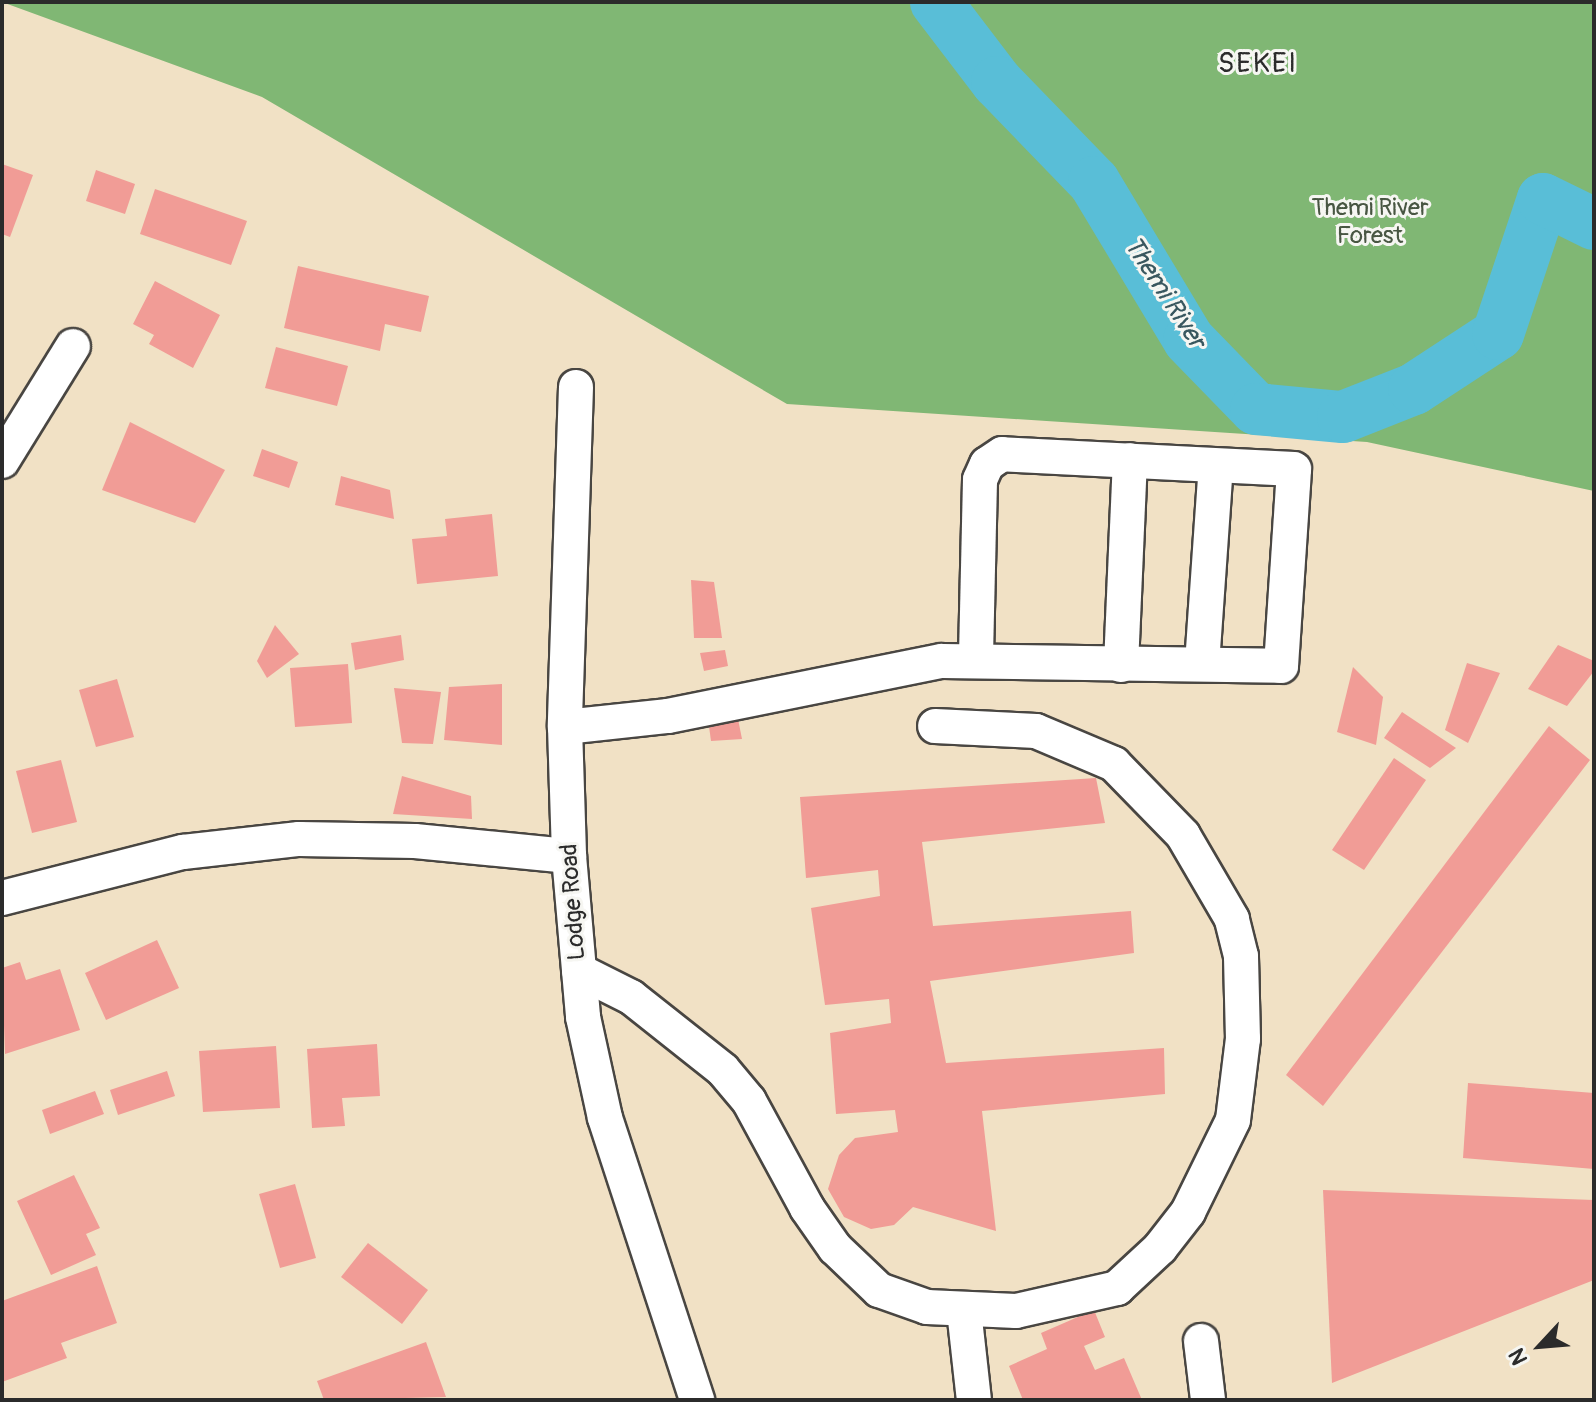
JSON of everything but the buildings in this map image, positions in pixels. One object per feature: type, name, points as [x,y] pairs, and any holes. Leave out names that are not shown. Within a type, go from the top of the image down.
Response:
[{"type":"street","points":[[2,461],[73,346]]},
{"type":"street","name":"Lodge Road","points":[[576,387],[565,727],[569,856],[579,971],[605,1118],[697,1400]]},
{"type":"street","points":[[565,727],[655,718],[976,659],[1121,665],[1281,666],[1294,469],[1019,452],[1002,454],[987,464],[980,480],[976,659]]},
{"type":"street","points":[[1121,665],[1130,460]]},
{"type":"street","points":[[1202,664],[1216,466]]},
{"type":"street","points":[[579,971],[631,997],[723,1070],[749,1101],[807,1208],[860,1276],[903,1301],[964,1310],[1016,1311],[1099,1295],[1117,1288],[1160,1248],[1209,1177],[1233,1120],[1243,1039],[1241,956],[1232,919],[1208,872],[1183,835],[1114,764],[1036,731],[935,726]]},
{"type":"street","points":[[2,898],[183,852],[299,839],[415,841],[569,856]]},
{"type":"street","points":[[964,1310],[974,1400]]},
{"type":"street","points":[[1201,1341],[1208,1400]]},
{"type":"green space","name":"Themi River Forest","points":[[2,2],[1594,2],[1594,491],[1367,442],[787,404],[262,97]]},
{"type":"waterway","name":"Themi River","points":[[936,2],[997,82],[1094,182],[1189,340],[1256,409],[1343,417],[1414,389],[1498,334],[1543,199],[1594,224]]},
{"type":"district","name":"SEKEI","points":[[1258,64]]}]
